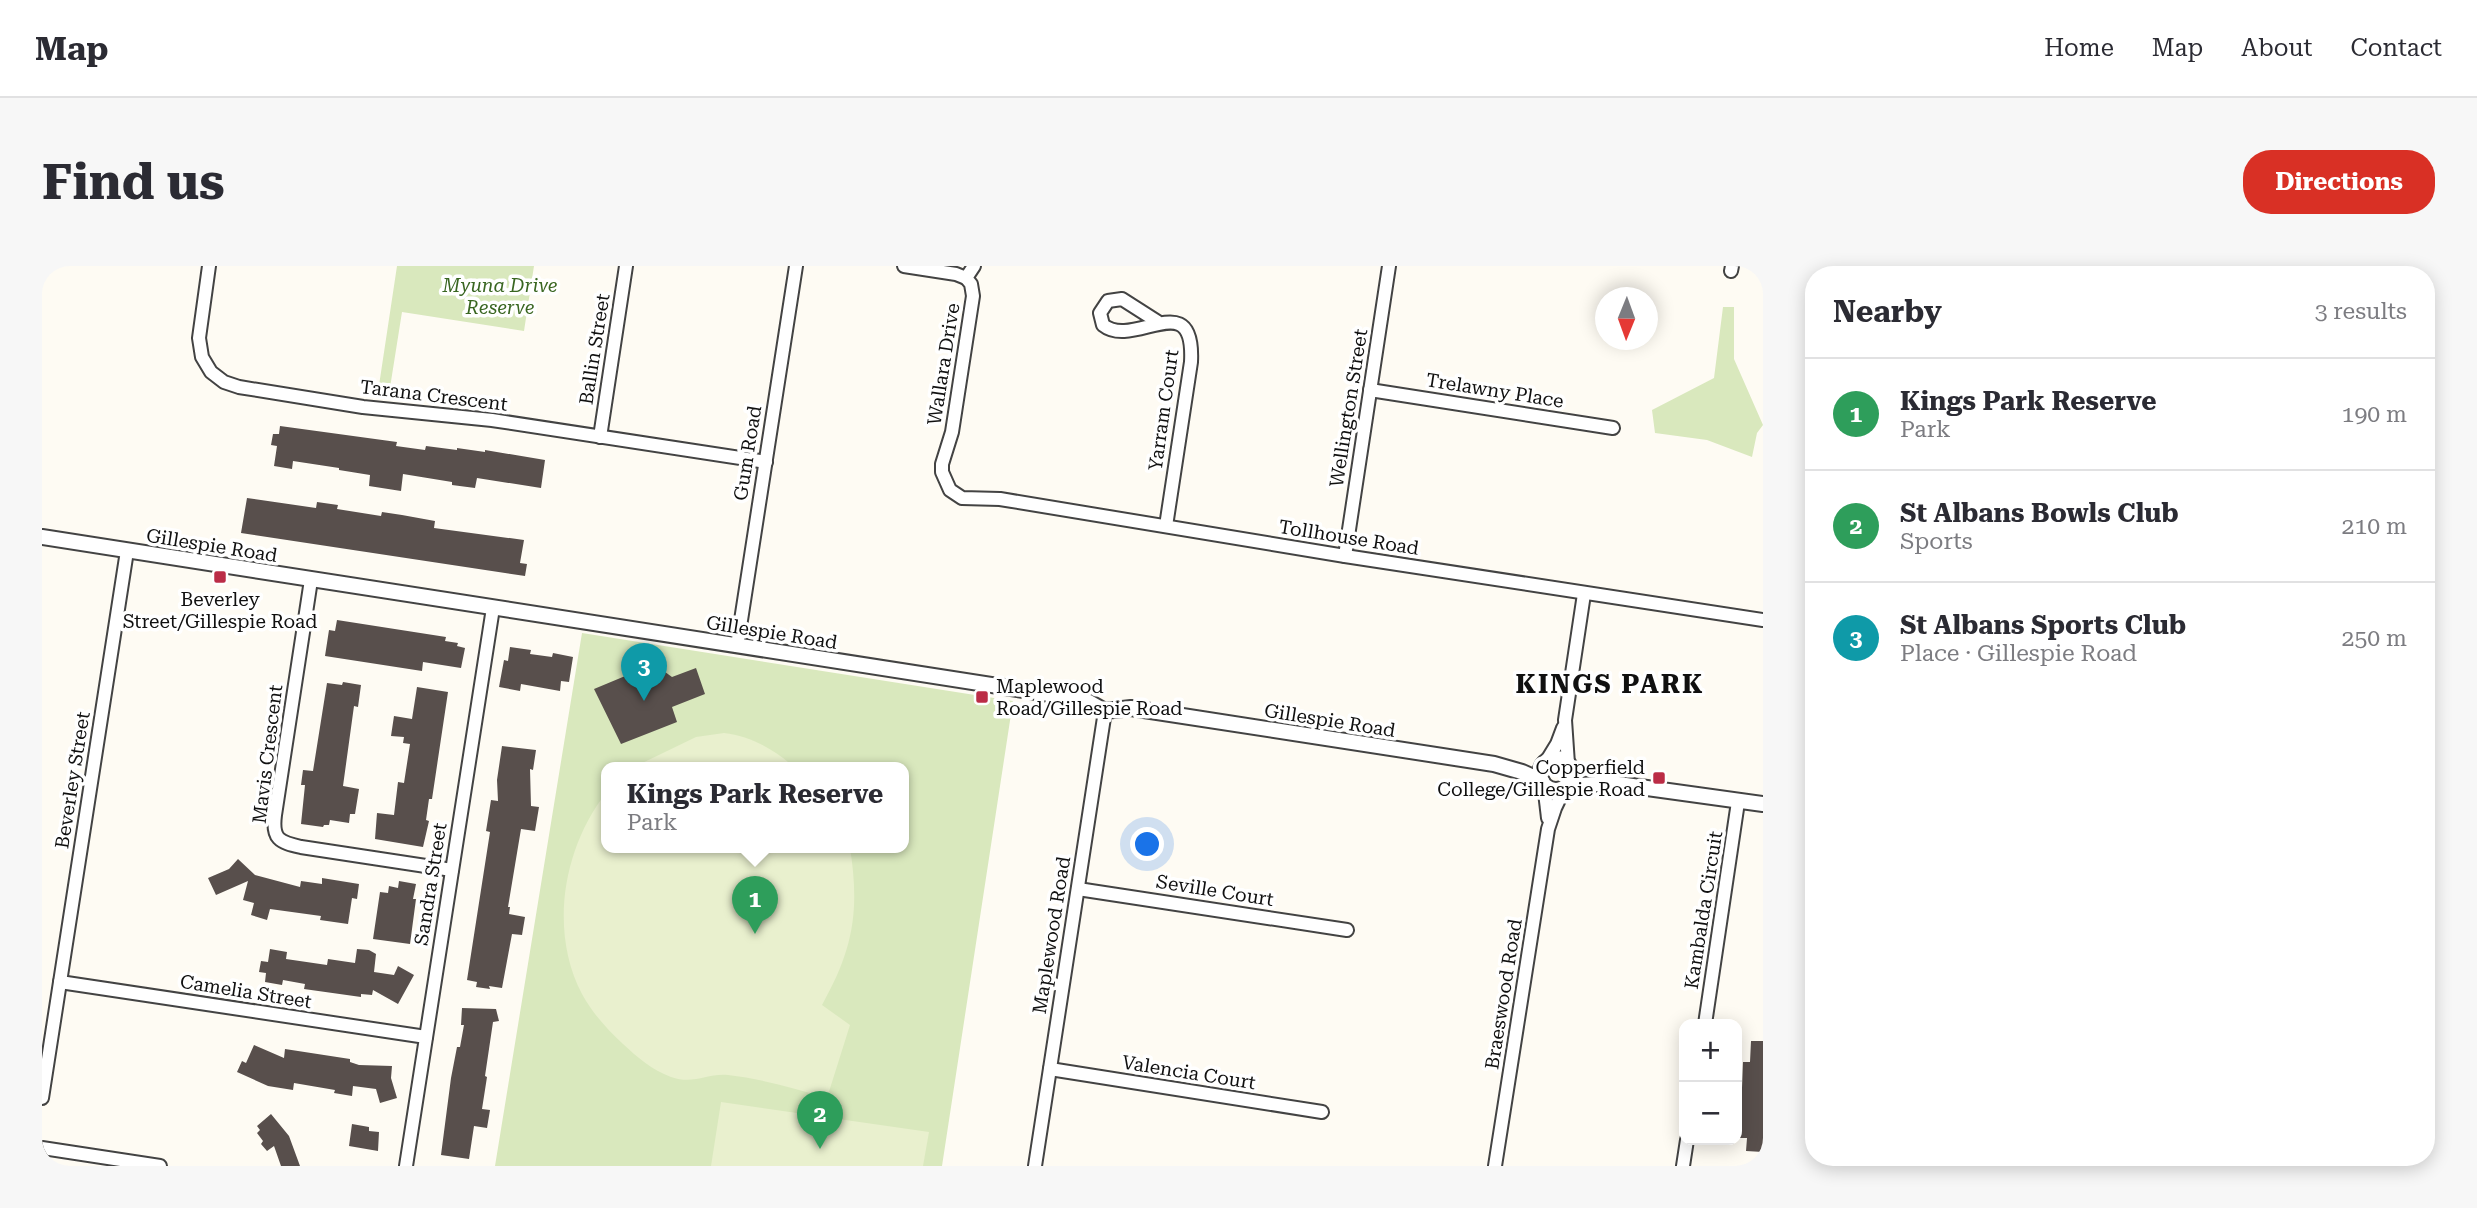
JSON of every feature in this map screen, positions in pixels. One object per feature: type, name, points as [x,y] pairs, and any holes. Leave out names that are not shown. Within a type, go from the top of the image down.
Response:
[{"type":"street","name":"Tarana Crescent","points":[[209,266],[200,348],[211,372],[224,382],[239,387],[363,407],[492,420],[766,462]]},
{"type":"street","name":"Ballin Street","points":[[600,437],[626,266]]},
{"type":"street","name":"Gum Road","points":[[737,646],[796,266]]},
{"type":"street","points":[[904,266],[966,278]]},
{"type":"street","name":"Wallara Drive","points":[[942,472],[952,432],[973,296],[971,284],[966,278],[974,266]]},
{"type":"street","name":"Wellington Street","points":[[1345,556],[1389,266]]},
{"type":"street","name":"Yarram Court","points":[[1158,322],[1183,327],[1191,335],[1192,345],[1166,526]]},
{"type":"street","name":"Trelawny Place","points":[[1370,390],[1613,428]]},
{"type":"street","name":"Tollhouse Road","points":[[942,472],[950,490],[962,498],[1000,499],[1584,594],[1763,618]]},
{"type":"street","name":"Gillespie Road","points":[[42,537],[1075,698],[1105,710],[1131,708],[1494,765],[1522,772],[1543,783]]},
{"type":"street","name":"Beverley Street","points":[[42,1098],[127,551]]},
{"type":"street","name":"Mavis Crescent","points":[[311,580],[273,828],[276,837],[286,844],[301,847],[452,870]]},
{"type":"street","points":[[1584,594],[1565,720],[1557,744],[1540,773],[1543,783],[1552,789],[1611,783],[1763,804]]},
{"type":"street","name":"Sandra Street","points":[[406,1166],[493,608]]},
{"type":"street","name":"Maplewood Road","points":[[1035,1166],[1105,710]]},
{"type":"street","points":[[1565,720],[1572,777],[1566,787]]},
{"type":"street","points":[[1545,763],[1555,758],[1611,783]]},
{"type":"street","name":"Gillespie Road","points":[[1494,765],[1545,763]]},
{"type":"street","name":"Braeswood Road","points":[[1543,783],[1548,829]]},
{"type":"street","name":"Braeswood Road","points":[[1495,1166],[1548,829],[1555,807],[1566,787]]},
{"type":"street","name":"Kambalda Circuit","points":[[1706,1019],[1738,802]]},
{"type":"street","name":"Seville Court","points":[[1078,888],[1347,930]]},
{"type":"street","name":"Camelia Street","points":[[60,982],[426,1037]]},
{"type":"street","name":"Valencia Court","points":[[1050,1069],[1322,1112]]},
{"type":"street","points":[[1684,1166],[1686,1145]]},
{"type":"street","points":[[42,1148],[160,1166]]},
{"type":"green space","name":"Myuna Drive Reserve","points":[[397,266],[534,266],[524,331],[402,312],[389,394],[378,392]]},
{"type":"green space","points":[[1723,307],[1734,307],[1734,359],[1763,425],[1757,433],[1752,457],[1707,440],[1655,433],[1652,410],[1714,378]]},
{"type":"green space","points":[[582,633],[1013,701],[942,1166],[495,1166]]},
{"type":"green space","points":[[724,733],[744,737],[788,762],[644,762],[696,737]]},
{"type":"green space","points":[[601,800],[601,853],[851,853],[854,891],[851,930],[841,966],[822,1005],[850,1025],[827,1098],[778,1084],[728,1075],[687,1080],[671,1077],[634,1054],[606,1027],[582,994],[572,970],[564,917],[571,864],[591,815]]},
{"type":"green space","points":[[721,1102],[929,1132],[923,1166],[711,1166]]},
{"type":"building","points":[[280,426],[397,442],[396,446],[425,450],[426,446],[485,450],[545,460],[541,488],[477,478],[475,488],[403,474],[401,491],[369,486],[370,475],[339,468],[293,461],[292,469],[274,466],[277,446],[271,445],[273,434],[279,434]]},
{"type":"building","points":[[247,498],[316,508],[317,502],[338,505],[337,509],[381,516],[382,512],[435,521],[434,528],[524,540],[520,563],[527,564],[525,576],[241,533]]},
{"type":"building","points":[[337,620],[446,637],[445,641],[458,643],[457,646],[465,648],[461,668],[423,662],[422,671],[325,656],[329,630],[335,631]]},
{"type":"building","points":[[510,647],[531,650],[530,654],[552,657],[553,653],[573,657],[569,682],[561,681],[560,691],[521,684],[520,691],[499,687],[504,660],[508,661]]},
{"type":"building","points":[[654,664],[672,677],[696,668],[705,694],[672,707],[677,722],[621,744],[594,689]]},
{"type":"building","points":[[343,682],[361,685],[358,707],[354,706],[343,786],[359,789],[355,814],[350,814],[349,823],[330,820],[329,825],[323,827],[301,824],[305,785],[301,785],[303,770],[313,771],[327,683],[342,685]]},
{"type":"building","points":[[417,687],[448,692],[423,847],[375,839],[377,813],[394,815],[398,782],[404,783],[410,744],[403,743],[404,737],[391,736],[394,716],[412,719]]},
{"type":"building","points":[[502,746],[536,750],[533,770],[530,769],[531,806],[539,807],[535,831],[521,829],[508,907],[509,914],[525,917],[522,935],[512,934],[502,988],[489,986],[490,989],[476,987],[477,982],[467,980],[490,832],[486,831],[491,800],[498,801],[497,780]]},
{"type":"building","points":[[238,859],[255,875],[300,887],[301,881],[322,884],[322,878],[359,884],[357,899],[352,898],[348,924],[320,920],[321,916],[270,909],[267,920],[251,915],[254,903],[243,900],[248,881],[216,895],[208,878],[229,869]]},
{"type":"building","points":[[399,881],[416,884],[410,944],[373,939],[380,892],[388,893],[389,886],[398,888]]},
{"type":"building","points":[[270,949],[287,952],[286,959],[327,965],[328,959],[355,963],[357,949],[369,950],[376,954],[374,972],[394,975],[398,966],[414,975],[398,1004],[373,990],[372,995],[361,994],[361,997],[304,989],[305,984],[283,980],[282,985],[265,982],[266,973],[259,972],[261,961],[268,962]]},
{"type":"building","points":[[462,1008],[496,1009],[499,1021],[493,1022],[485,1076],[482,1109],[490,1110],[487,1128],[474,1126],[469,1159],[441,1155],[451,1078],[464,1025],[461,1025]]},
{"type":"building","points":[[1751,1041],[1763,1041],[1763,1152],[1746,1151],[1747,1138],[1742,1138],[1743,1062],[1750,1062]]},
{"type":"building","points":[[254,1045],[284,1058],[285,1049],[350,1059],[350,1062],[359,1065],[392,1066],[391,1078],[397,1098],[380,1103],[376,1089],[353,1086],[352,1096],[334,1093],[335,1090],[294,1083],[293,1090],[268,1086],[237,1072],[242,1061],[246,1063]]},
{"type":"building","points":[[271,1114],[289,1136],[300,1166],[281,1166],[274,1146],[267,1151],[261,1144],[263,1141],[257,1133],[260,1130],[257,1126]]},
{"type":"building","points":[[352,1124],[379,1132],[378,1151],[349,1146]]},
{"type":"place","name":"Beverley Street/Gillespie Road","points":[[220,577]]},
{"type":"place","name":"Maplewood Road/Gillespie Road","points":[[982,697]]},
{"type":"place","name":"St Albans Sports Club","points":[[644,701]]},
{"type":"place","name":"Copperfield College/Gillespie Road","points":[[1659,778]]},
{"type":"place","name":"Kings Park Reserve","points":[[755,934]]},
{"type":"place","name":"St Albans Bowls Club","points":[[820,1149]]},
{"type":"district","name":"KINGS PARK","points":[[1610,684]]}]
